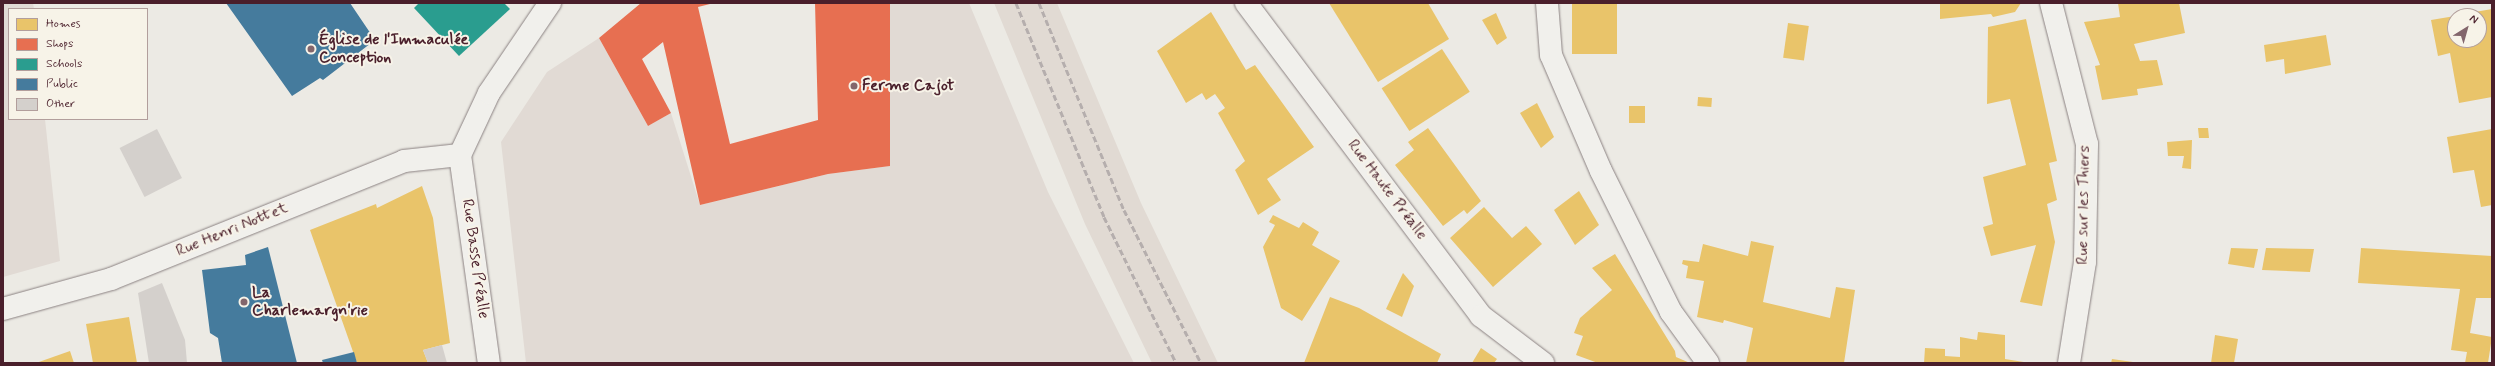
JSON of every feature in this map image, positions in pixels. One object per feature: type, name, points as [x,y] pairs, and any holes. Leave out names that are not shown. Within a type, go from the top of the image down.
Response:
[{"type":"street","points":[[460,155],[489,93],[550,3]]},
{"type":"street","name":"Rue Haute Préalle","points":[[1246,3],[1481,316],[1543,363]]},
{"type":"street","points":[[1547,3],[1551,55],[1601,171],[1671,312],[1708,363]]},
{"type":"street","name":"Rue sur les Thiers","points":[[2050,3],[2087,144],[2085,262],[2069,363]]},
{"type":"street","name":"Rue Henri Nottet","points":[[3,309],[111,279],[404,161],[460,155]]},
{"type":"street","name":"Rue Basse Préalle","points":[[460,155],[489,363]]},
{"type":"shaded area","points":[[3,3],[33,3],[34,8],[8,8],[8,120],[45,120],[60,261],[3,277]]},
{"type":"shaded area","points":[[890,3],[969,3],[1048,192],[1134,363],[526,363],[501,142],[547,72],[599,38],[648,126],[671,113],[700,205],[828,174],[890,166]]},
{"type":"shaded area","points":[[994,3],[1057,3],[1141,203],[1218,363],[1152,363],[1085,224]]},
{"type":"building: Homes","points":[[1329,3],[1428,3],[1449,39],[1378,82]]},
{"type":"building: Homes","points":[[1572,3],[1617,3],[1617,54],[1572,54]]},
{"type":"building: Homes","points":[[1940,3],[2021,3],[2015,12],[1993,17],[1991,14],[1940,19]]},
{"type":"building: Homes","points":[[2118,3],[2179,3],[2185,33],[2134,44],[2140,61],[2157,60],[2163,85],[2137,89],[2138,95],[2102,100],[2095,66],[2100,65],[2084,22],[2120,17]]},
{"type":"building: Homes","points":[[2492,9],[2492,97],[2459,103],[2450,53],[2438,56],[2431,20],[2447,17],[2447,48],[2487,48],[2487,10]]},
{"type":"building: Homes","points":[[1211,12],[1246,70],[1255,65],[1314,147],[1267,179],[1281,200],[1258,215],[1235,170],[1245,161],[1218,113],[1225,108],[1215,94],[1206,100],[1202,93],[1186,103],[1157,51]]},
{"type":"building: Homes","points":[[1496,13],[1507,38],[1497,45],[1482,20]]},
{"type":"building: Homes","points":[[2026,19],[2057,161],[2049,163],[2057,200],[2047,204],[2055,242],[2042,306],[2020,302],[2036,245],[1991,256],[1983,227],[1993,224],[1983,177],[2026,165],[2010,99],[1987,104],[1988,27]]},
{"type":"building: Homes","points":[[1788,23],[1809,26],[1804,61],[1783,58]]},
{"type":"building: Homes","points":[[2326,35],[2331,65],[2285,74],[2284,59],[2266,62],[2264,45]]},
{"type":"building: Homes","points":[[1442,49],[1470,92],[1409,131],[1382,88]]},
{"type":"building: Homes","points":[[1698,97],[1712,98],[1711,107],[1697,106]]},
{"type":"building: Homes","points":[[1537,103],[1554,137],[1541,148],[1520,113]]},
{"type":"building: Homes","points":[[1629,106],[1645,106],[1645,123],[1629,123]]},
{"type":"building: Homes","points":[[1428,128],[1481,201],[1467,214],[1464,210],[1443,226],[1395,165],[1414,150],[1408,142]]},
{"type":"building: Homes","points":[[2198,128],[2208,128],[2209,138],[2199,138]]},
{"type":"building: Homes","points":[[2492,129],[2492,205],[2481,207],[2474,170],[2453,173],[2447,137]]},
{"type":"building: Homes","points":[[2192,140],[2191,169],[2182,168],[2184,156],[2168,156],[2167,142]]},
{"type":"building: Homes","points":[[422,186],[433,218],[450,343],[423,350],[428,363],[357,363],[310,230],[376,204],[377,208]]},
{"type":"building: Homes","points":[[1579,191],[1599,225],[1575,245],[1554,210]]},
{"type":"building: Homes","points":[[1484,207],[1512,238],[1526,226],[1542,244],[1493,287],[1450,238]]},
{"type":"building: Homes","points":[[1273,215],[1299,228],[1303,222],[1319,232],[1312,245],[1340,261],[1302,321],[1281,308],[1263,247],[1275,225],[1269,222]]},
{"type":"building: Homes","points":[[1751,241],[1774,246],[1763,302],[1830,318],[1836,287],[1855,290],[1844,363],[1746,363],[1753,328],[1724,320],[1723,323],[1697,317],[1704,281],[1686,278],[1688,266],[1682,264],[1683,260],[1699,262],[1703,244],[1748,256]]},
{"type":"building: Homes","points":[[2231,248],[2258,249],[2254,268],[2228,264]]},
{"type":"building: Homes","points":[[2266,248],[2314,249],[2310,272],[2262,270]]},
{"type":"building: Homes","points":[[2361,248],[2492,256],[2492,298],[2476,298],[2470,333],[2492,337],[2488,363],[2465,363],[2467,352],[2451,350],[2460,289],[2358,283]]},
{"type":"building: Homes","points":[[1615,254],[1675,351],[1676,357],[1690,363],[1598,363],[1576,355],[1583,336],[1574,333],[1580,318],[1612,290],[1592,268]]},
{"type":"building: Homes","points":[[1403,273],[1414,286],[1402,317],[1386,309]]},
{"type":"building: Homes","points":[[1330,297],[1359,308],[1441,354],[1437,363],[1304,363]]},
{"type":"building: Homes","points":[[129,317],[137,363],[93,363],[86,324]]},
{"type":"building: Homes","points":[[1978,332],[2005,335],[2005,359],[2030,363],[1924,363],[1925,348],[1945,349],[1945,356],[1960,357],[1960,337],[1977,340]]},
{"type":"building: Homes","points":[[2215,335],[2238,339],[2234,363],[2211,363]]},
{"type":"building: Homes","points":[[1481,348],[1497,359],[1494,363],[1472,363]]},
{"type":"building: Homes","points":[[70,351],[74,363],[36,363]]},
{"type":"building: Homes","points":[[2112,359],[2133,362],[2133,363],[2111,363]]},
{"type":"building: Shops","name":"Ferme Cajot","points":[[641,3],[714,3],[698,7],[730,144],[818,120],[815,3],[890,3],[890,166],[828,174],[700,205],[663,42],[642,59],[671,113],[648,126],[599,38]]},
{"type":"building: Schools","points":[[419,3],[504,3],[510,9],[459,56],[414,8]]},
{"type":"building: Public","name":"Église de l'Immaculée Conception","points":[[226,3],[350,3],[375,40],[323,80],[320,78],[292,96]]},
{"type":"building: Public","name":"La Charlemargn'rie","points":[[268,247],[297,363],[222,363],[218,338],[210,333],[202,270],[246,265],[245,255]]},
{"type":"building: Public","name":"La Charlemargn'rie","points":[[354,352],[357,363],[323,363],[322,360]]},
{"type":"building: Other","points":[[157,129],[182,178],[145,197],[120,148]]},
{"type":"building: Other","points":[[162,283],[185,340],[187,363],[149,363],[138,293]]},
{"type":"building: Other","points":[[442,345],[447,363],[428,363],[423,350]]},
{"type":"railway","points":[[1016,3],[1104,217],[1176,363]]},
{"type":"railway","points":[[1039,3],[1124,210],[1201,363]]},
{"type":"place","name":"Église de l'Immaculée Conception","points":[[311,49]]},
{"type":"place","name":"Ferme Cajot","points":[[854,86]]},
{"type":"place","name":"La Charlemargn'rie","points":[[244,302]]}]
